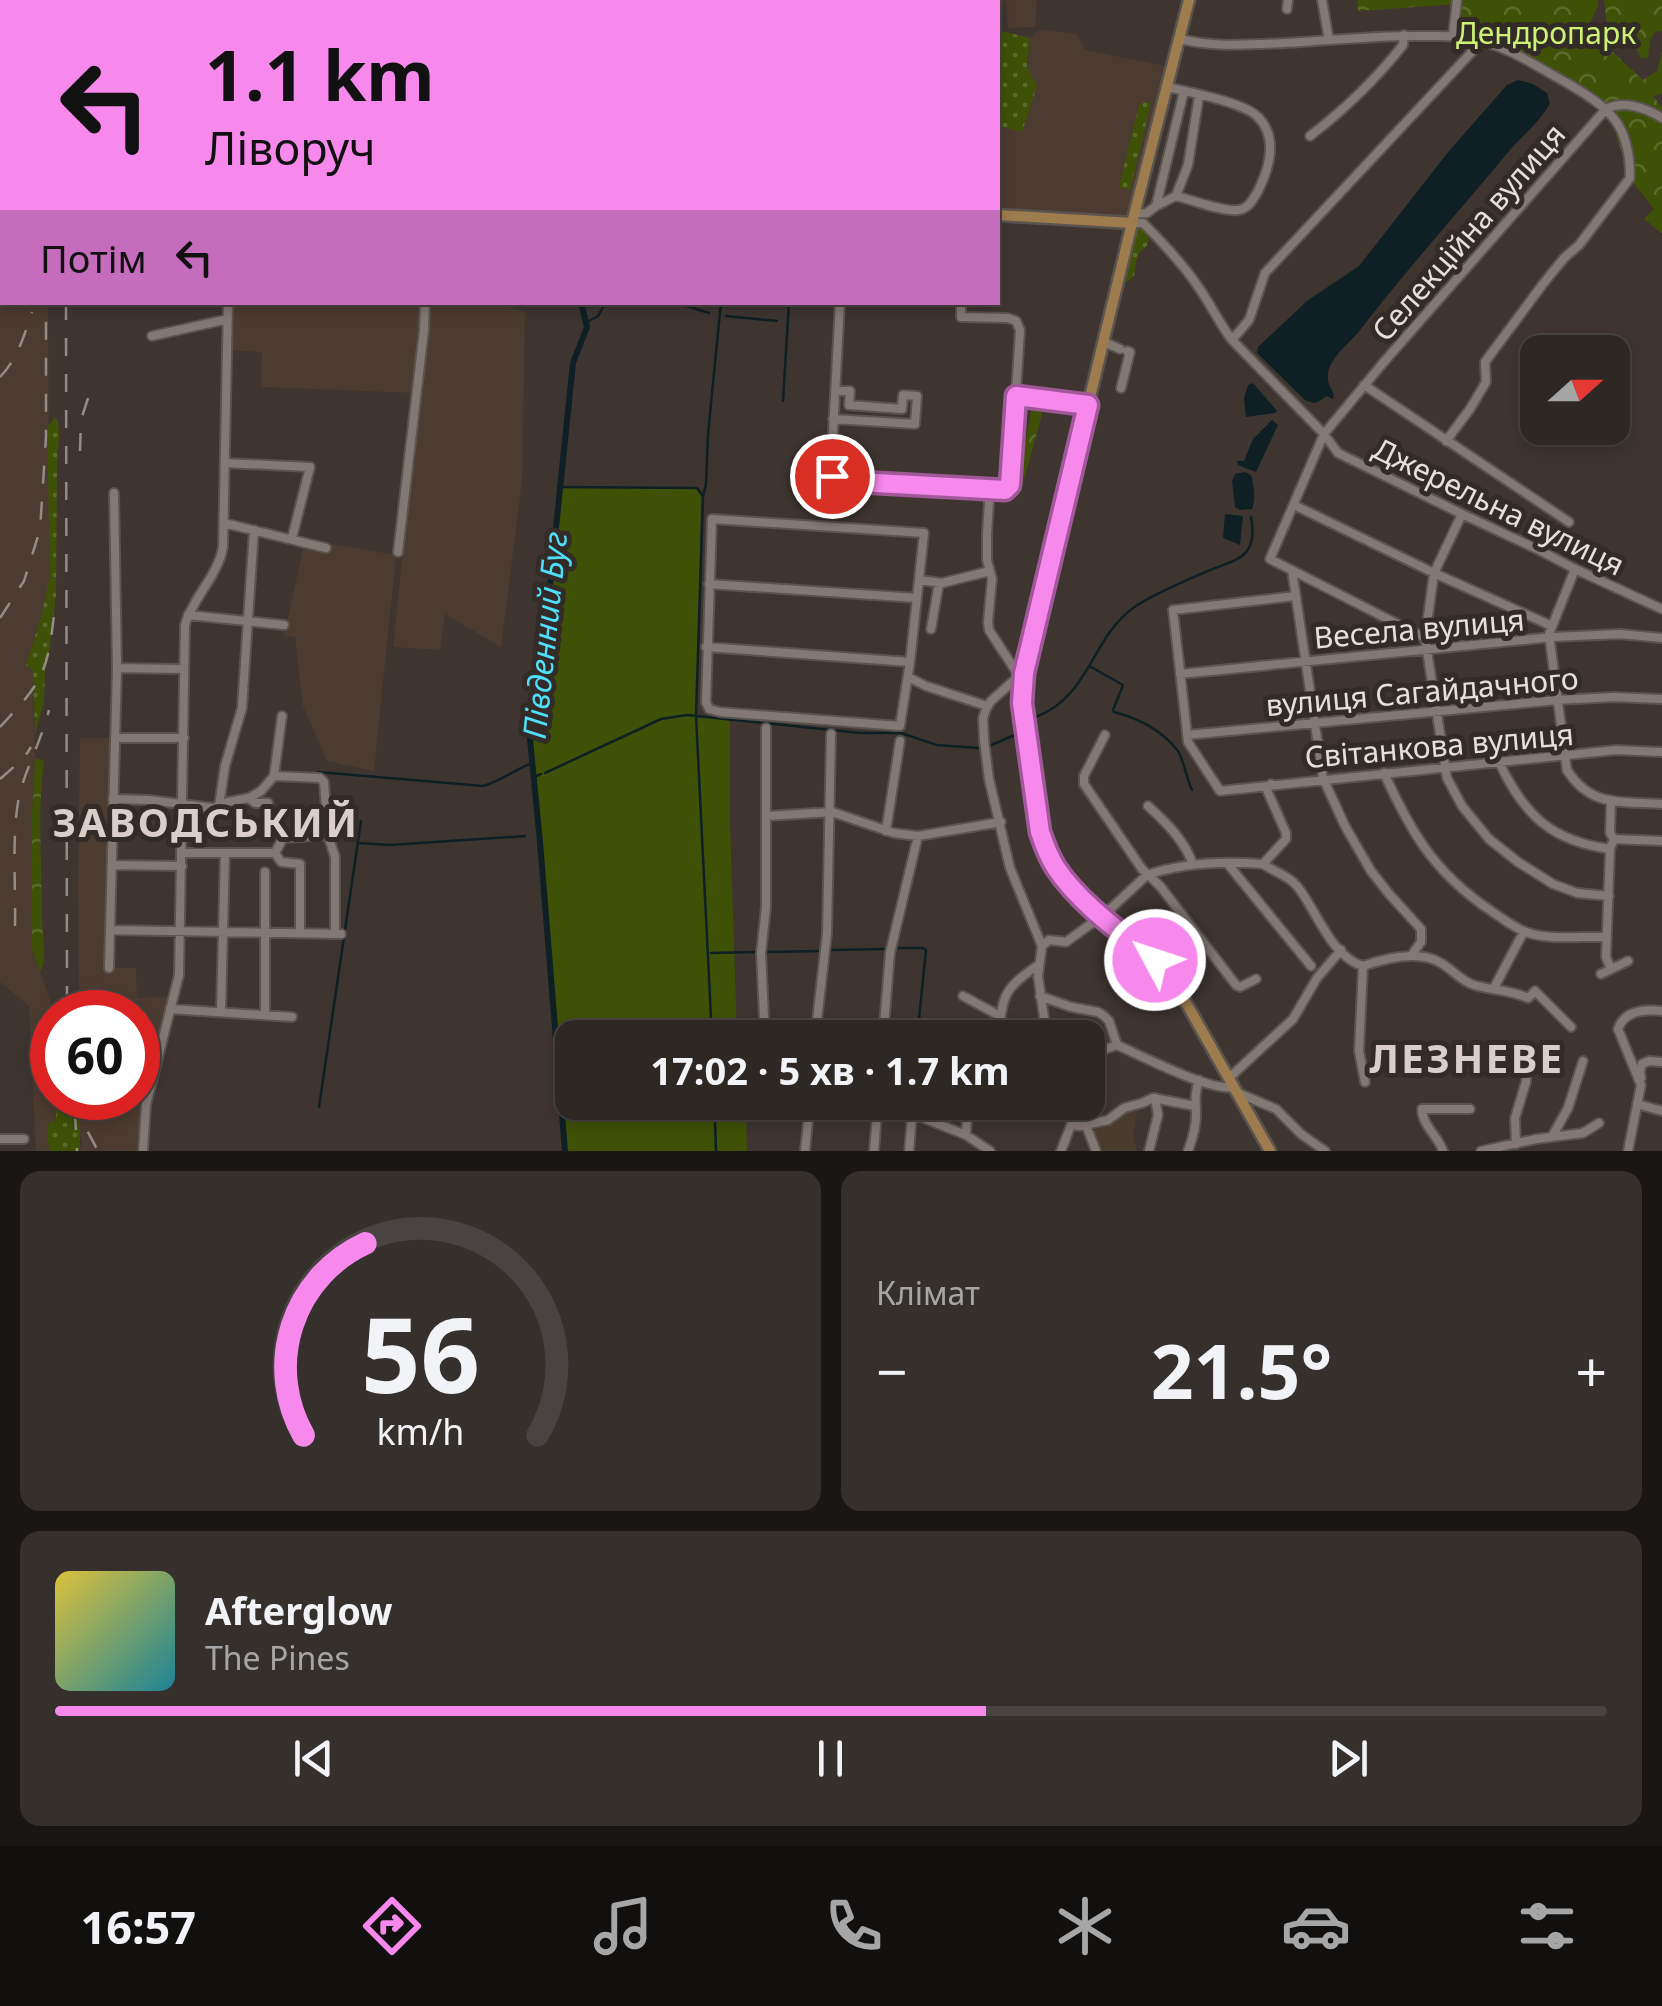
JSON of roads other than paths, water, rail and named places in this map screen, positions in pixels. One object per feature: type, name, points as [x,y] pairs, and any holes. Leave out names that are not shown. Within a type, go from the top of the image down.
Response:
[{"type":"main road","points":[[1190,0],[1021,677],[1022,703],[1040,832],[1056,868],[1102,916],[1155,960],[1176,985],[1270,1151]]},
{"type":"main road","points":[[1000,215],[1133,218]]},
{"type":"street","points":[[1322,0],[1329,40]]},
{"type":"street","points":[[1454,35],[1457,0]]},
{"type":"street","points":[[1310,136],[1360,94],[1397,52],[1404,35]]},
{"type":"street","points":[[1179,39],[1208,45],[1454,35],[1482,41],[1538,64],[1606,109],[1621,127],[1630,178],[1579,245],[1542,284],[1485,362],[1486,382],[1446,441]]},
{"type":"street","points":[[1232,340],[1249,320],[1265,273],[1482,41]]},
{"type":"street","points":[[1167,87],[1250,111],[1261,120],[1270,137],[1268,167],[1248,205],[1239,210],[1227,209],[1176,196]]},
{"type":"street","points":[[1155,208],[1184,92]]},
{"type":"street","points":[[1133,218],[1176,196],[1188,165],[1199,96]]},
{"type":"street","points":[[1606,109],[1621,104],[1662,118]]},
{"type":"street","name":"Селекційна вулиця","points":[[1292,570],[1270,559],[1324,434],[1606,109]]},
{"type":"street","name":"Джерельна вулиця","points":[[1133,218],[1186,270],[1232,340],[1338,453],[1662,610]]},
{"type":"street","points":[[143,1151],[146,1106],[180,975],[185,626],[221,561],[228,305]]},
{"type":"street","points":[[398,552],[425,305]]},
{"type":"street","points":[[840,305],[831,470],[835,480],[1005,490],[1010,485],[1020,330],[1008,318],[960,316],[962,305]]},
{"type":"street","points":[[152,336],[228,319]]},
{"type":"street","points":[[1104,342],[1130,352],[1121,388]]},
{"type":"street","points":[[1364,385],[1569,522]]},
{"type":"street","points":[[834,418],[915,424],[918,396],[903,395],[902,409],[849,406],[850,391],[835,391]]},
{"type":"street","points":[[1016,396],[1088,405]]},
{"type":"street","points":[[225,463],[310,467],[292,538]]},
{"type":"street","points":[[109,968],[118,668],[114,493]]},
{"type":"street","points":[[990,502],[989,630],[1021,677],[987,706],[983,718],[988,780],[1010,868],[1042,946]]},
{"type":"street","points":[[1294,505],[1552,626]]},
{"type":"street","points":[[1462,514],[1434,573],[1425,638],[1447,778],[1462,806],[1488,839],[1503,850],[1553,884],[1577,893],[1609,896]]},
{"type":"street","points":[[712,519],[924,532],[918,580],[900,726],[709,708],[706,647],[712,519]]},
{"type":"street","points":[[224,522],[326,548]]},
{"type":"street","points":[[219,806],[225,766],[242,708],[254,530]]},
{"type":"street","points":[[1574,569],[1549,639],[1567,770],[1580,788],[1596,798],[1662,804]]},
{"type":"street","points":[[1292,570],[1425,638]]},
{"type":"street","points":[[1292,570],[1323,778],[1345,826],[1372,870],[1421,929],[1420,942],[1410,956]]},
{"type":"street","points":[[918,580],[938,583],[990,571]]},
{"type":"street","points":[[931,628],[938,583]]},
{"type":"street","points":[[709,584],[916,598]]},
{"type":"street","points":[[1187,735],[1173,610],[1296,596]]},
{"type":"street","points":[[188,615],[284,625]]},
{"type":"street","name":"Весела вулиця","points":[[1180,674],[1552,637],[1620,634],[1662,638]]},
{"type":"street","points":[[706,647],[910,662]]},
{"type":"street","points":[[118,668],[184,668]]},
{"type":"street","points":[[908,677],[987,706]]},
{"type":"street","name":"вулиця Сагайдачного","points":[[1187,735],[1557,700],[1662,698]]},
{"type":"street","points":[[113,799],[210,808],[249,798],[274,776],[282,716]]},
{"type":"street","points":[[764,1020],[761,953],[766,908],[766,728]]},
{"type":"street","points":[[818,1020],[826,945],[831,734]]},
{"type":"street","points":[[1105,735],[1084,776],[1084,784],[1147,875],[1153,877],[1236,985],[1240,988],[1256,979]]},
{"type":"street","name":"Світанкова вулиця","points":[[1187,735],[1220,790],[1616,750],[1662,752]]},
{"type":"street","points":[[116,738],[184,738]]},
{"type":"street","points":[[886,831],[900,741]]},
{"type":"street","points":[[1499,762],[1513,792],[1532,815],[1560,835],[1594,846],[1662,841]]},
{"type":"street","points":[[1384,773],[1413,833],[1432,860],[1463,891],[1524,932],[1607,937]]},
{"type":"street","points":[[110,930],[338,933],[335,857],[328,835],[323,780],[274,776]]},
{"type":"street","points":[[1263,864],[1286,839],[1267,790],[1271,784]]},
{"type":"street","points":[[249,798],[268,804]]},
{"type":"street","points":[[1611,802],[1606,957],[1611,969]]},
{"type":"street","points":[[1148,806],[1179,839],[1193,865]]},
{"type":"street","points":[[766,816],[830,812],[886,831],[918,836],[1000,822]]},
{"type":"street","points":[[300,932],[300,864],[281,862],[276,852],[282,838],[328,835]]},
{"type":"street","points":[[884,1020],[890,953],[918,836]]},
{"type":"street","points":[[182,853],[276,852]]},
{"type":"street","points":[[221,1011],[225,853]]},
{"type":"street","points":[[1227,863],[1311,966]]},
{"type":"street","points":[[1044,1020],[1037,966],[1042,946],[1049,940],[1066,942],[1147,875],[1193,865],[1227,863],[1263,864],[1294,882],[1318,921],[1356,964],[1431,957],[1468,983],[1513,991],[1528,998],[1535,991],[1571,1027]]},
{"type":"street","points":[[112,865],[182,866]]},
{"type":"street","points":[[265,872],[265,1016]]},
{"type":"street","points":[[1494,988],[1524,932]]},
{"type":"street","points":[[1105,1049],[1118,1045],[1199,1080],[1224,1088],[1234,1086],[1292,1019],[1317,978],[1341,950]]},
{"type":"street","points":[[1600,974],[1628,960]]},
{"type":"street","points":[[1000,1020],[1006,992],[1037,966]]},
{"type":"street","points":[[1364,966],[1359,1051],[1365,1082]]},
{"type":"street","points":[[963,996],[1000,1016]]},
{"type":"street","points":[[1040,996],[1098,1012],[1109,1021],[1118,1045]]},
{"type":"street","points":[[170,1009],[292,1017]]},
{"type":"street","points":[[1641,1085],[1618,1029],[1630,1014],[1662,1011]]},
{"type":"street","points":[[1516,1144],[1515,1118],[1526,1082],[1527,1058]]},
{"type":"street","points":[[1551,1137],[1568,1108],[1583,1061]]},
{"type":"street","points":[[1628,1151],[1642,1064],[1662,1062]]},
{"type":"street","points":[[1189,1151],[1199,1080]]},
{"type":"street","points":[[1234,1086],[1276,1108],[1301,1134],[1326,1151]]},
{"type":"street","points":[[1068,1120],[1086,1125],[1108,1120],[1124,1108],[1155,1098],[1195,1106]]},
{"type":"street","points":[[1149,1151],[1158,1114],[1155,1098]]},
{"type":"street","points":[[1638,1104],[1662,1111]]},
{"type":"street","points":[[1443,1151],[1423,1118],[1422,1109],[1470,1110]]},
{"type":"street","points":[[805,1151],[808,1120]]},
{"type":"street","points":[[874,1151],[877,1120]]},
{"type":"street","points":[[909,1151],[912,1120]]},
{"type":"street","points":[[923,1120],[966,1135],[990,1151]]},
{"type":"street","points":[[966,1135],[967,1120]]},
{"type":"street","points":[[1084,1120],[1096,1151]]},
{"type":"street","points":[[1060,1151],[1072,1121]]},
{"type":"street","points":[[1481,1151],[1583,1132],[1599,1123]]},
{"type":"street","points":[[0,1139],[24,1139]]},
{"type":"waterway","name":"Південний Буг","points":[[565,1151],[529,729],[542,663],[573,363],[587,327],[582,305]]},
{"type":"waterway","points":[[587,322],[598,316],[604,305]]},
{"type":"waterway","points":[[684,305],[709,313]]},
{"type":"waterway","points":[[711,1020],[696,716],[703,497],[721,305]]},
{"type":"waterway","points":[[783,401],[789,305]]},
{"type":"waterway","points":[[726,316],[777,321]]},
{"type":"waterway","points":[[560,487],[697,488],[702,495]]},
{"type":"waterway","points":[[1036,717],[1068,695],[1108,635],[1133,608],[1242,556],[1251,542],[1251,517]]},
{"type":"waterway","points":[[1091,667],[1123,685],[1113,710]]},
{"type":"waterway","points":[[1114,712],[1149,726],[1172,744],[1180,754],[1192,790]]},
{"type":"waterway","points":[[545,773],[661,719],[687,715],[860,733],[901,733],[937,745],[978,748]]},
{"type":"waterway","points":[[989,746],[1015,735],[1021,727]]},
{"type":"waterway","points":[[318,772],[483,786],[532,763]]},
{"type":"waterway","name":"Південний Буг","points":[[534,777],[541,774]]},
{"type":"waterway","points":[[319,1107],[361,821]]},
{"type":"waterway","points":[[359,843],[390,845],[525,836]]},
{"type":"waterway","points":[[896,948],[926,950],[919,1020]]},
{"type":"waterway","points":[[829,950],[887,949]]},
{"type":"waterway","points":[[765,952],[821,951]]},
{"type":"waterway","points":[[711,953],[758,952]]},
{"type":"waterway","points":[[715,1120],[716,1151]]},
{"type":"waterway","points":[[904,1151],[906,1130]]},
{"type":"railway","points":[[0,618],[24,581],[40,530],[46,437],[46,305]]},
{"type":"railway","points":[[66,305],[67,990]]},
{"type":"railway","points":[[0,377],[16,354],[32,312]]},
{"type":"railway","points":[[80,451],[81,420],[90,392]]},
{"type":"railway","points":[[0,727],[40,677],[54,615]]},
{"type":"railway","points":[[15,926],[17,807],[49,710]]},
{"type":"railway","points":[[0,779],[31,747]]},
{"type":"railway","points":[[75,1120],[77,1151]]},
{"type":"railway","points":[[82,1120],[98,1151]]},
{"type":"district","name":"ЗАВОДСЬКИЙ","points":[[206,821]]},
{"type":"district","name":"ЛЕЗНЕВЕ","points":[[1467,1057]]},
{"type":"park label","name":"Дендропарк","points":[[1546,32]]}]
